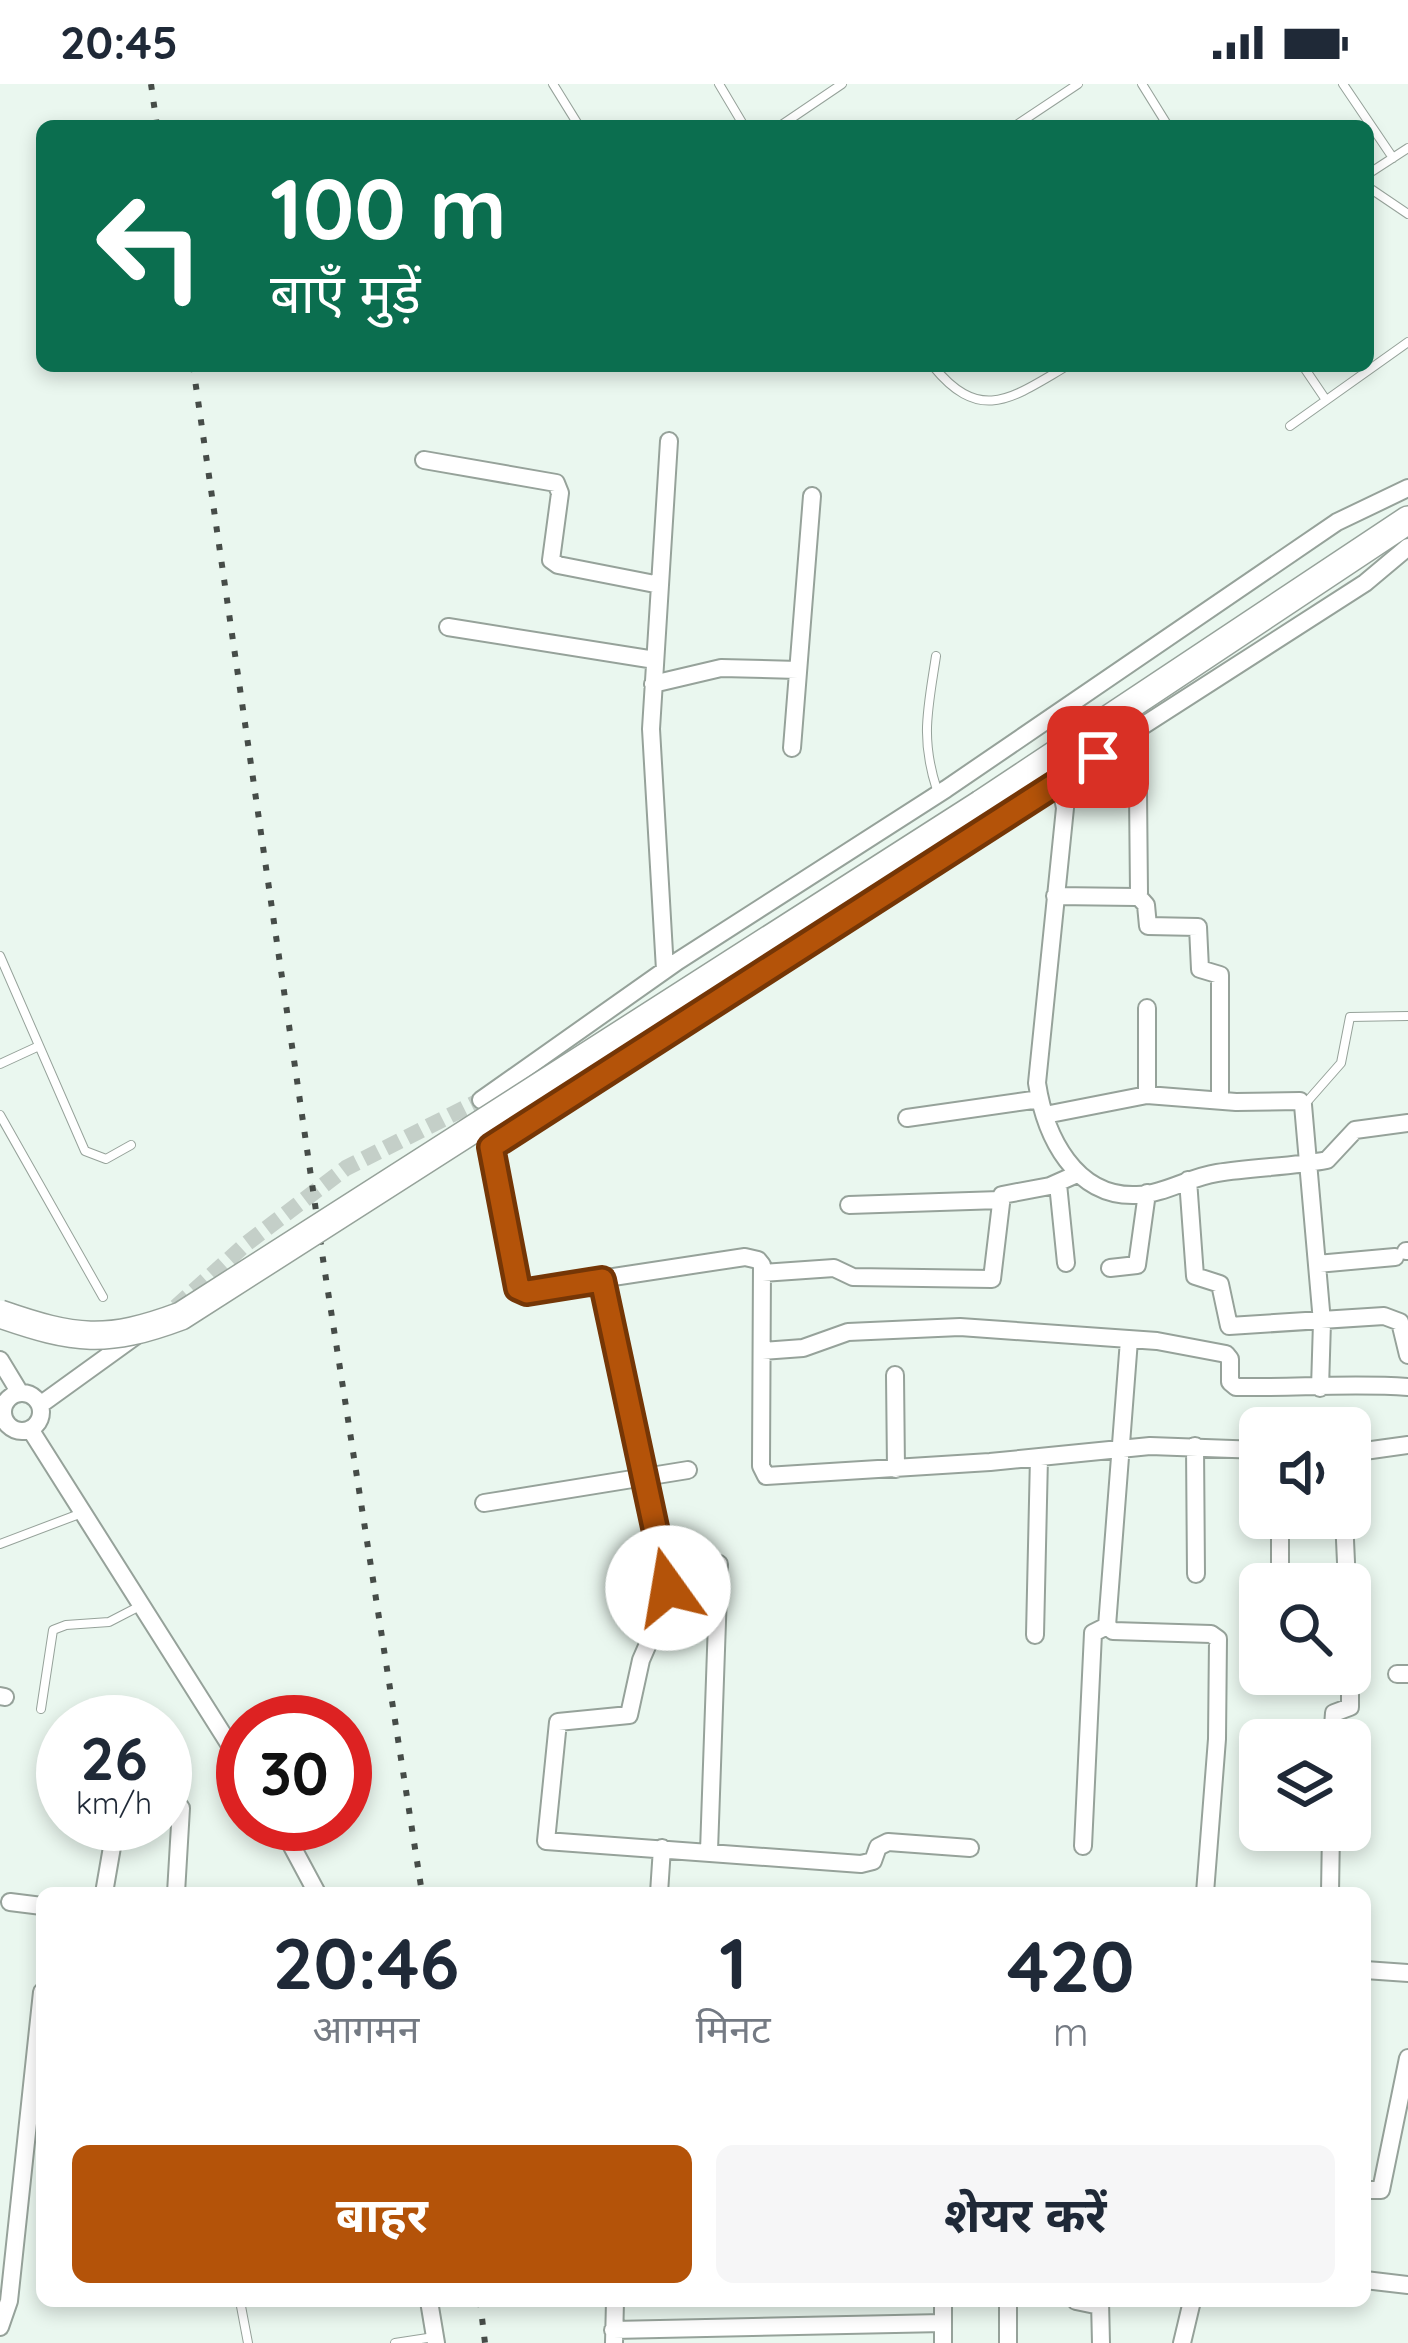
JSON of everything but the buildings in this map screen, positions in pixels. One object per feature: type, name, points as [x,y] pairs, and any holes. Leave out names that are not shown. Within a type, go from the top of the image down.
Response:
[{"type":"highway","points":[[0,1314],[44,1330],[86,1336],[132,1334],[181,1316],[981,804],[1408,520]]},
{"type":"street","points":[[665,970],[651,752],[669,441]]},
{"type":"street","points":[[424,460],[556,482],[560,493],[551,560],[660,585]]},
{"type":"street","points":[[481,1100],[665,970],[939,794],[1337,522],[1408,488]]},
{"type":"street","points":[[792,748],[812,496]]},
{"type":"street","points":[[1239,1448],[1195,1445],[766,1475],[761,1466],[762,1265],[753,1256],[527,1292],[518,1288],[489,1154],[497,1141],[1060,782],[1365,583],[1408,547]]},
{"type":"street","points":[[448,627],[655,660]]},
{"type":"street","points":[[653,684],[721,668],[798,670]]},
{"type":"street","points":[[1060,782],[1065,800],[1036,1061],[1042,1107],[1077,1174],[1100,1191],[1147,1193],[1219,1173],[1333,1157],[1355,1130],[1408,1123]]},
{"type":"street","points":[[1138,793],[1137,896],[1146,904],[1148,926],[1198,928],[1200,969],[1220,975],[1220,1101]]},
{"type":"street","points":[[1055,896],[1130,900],[1137,896]]},
{"type":"street","points":[[1147,1008],[1147,1095]]},
{"type":"street","points":[[908,1118],[1147,1095],[1294,1100],[1304,1106],[1322,1322],[1320,1388]]},
{"type":"street","points":[[762,1273],[834,1268],[853,1276],[992,1280],[1000,1200],[1006,1192],[1058,1184],[1077,1174]]},
{"type":"street","points":[[1188,1180],[1195,1276],[1220,1285],[1228,1326],[1395,1318],[1408,1355]]},
{"type":"street","points":[[1058,1184],[1066,1263]]},
{"type":"street","points":[[1110,1268],[1137,1265],[1147,1193]]},
{"type":"street","points":[[849,1205],[1000,1200]]},
{"type":"street","points":[[1317,1264],[1403,1253]]},
{"type":"street","points":[[602,1280],[668,1596],[641,1660],[629,1715],[559,1722],[545,1836],[552,1844],[868,1864],[878,1847],[888,1842],[970,1848]]},
{"type":"street","points":[[40,1405],[175,1308]]},
{"type":"street","points":[[762,1351],[803,1348],[848,1332],[960,1327],[1129,1340],[1226,1354],[1230,1382],[1236,1387],[1320,1388],[1359,1383],[1408,1388]]},
{"type":"street","points":[[1106,1626],[1129,1340]]},
{"type":"street","points":[[0,1360],[20,1393]]},
{"type":"street","points":[[895,1375],[896,1469]]},
{"type":"street","points":[[9,1423],[41,1417],[40,1405],[32,1395],[20,1393],[8,1400],[9,1423],[82,1513],[216,1723]]},
{"type":"street","points":[[1195,1445],[1196,1574]]},
{"type":"street","points":[[1371,1450],[1408,1445]]},
{"type":"street","points":[[1035,1635],[1039,1457]]},
{"type":"street","points":[[484,1503],[688,1470]]},
{"type":"street","points":[[709,1851],[719,1564]]},
{"type":"street","points":[[1083,1846],[1093,1634],[1106,1626]]},
{"type":"street","points":[[1106,1626],[1211,1634],[1218,1639],[1217,1739],[1205,1887]]},
{"type":"street","points":[[1334,1719],[1334,1713],[1351,1707],[1351,1695]]},
{"type":"street","points":[[659,1887],[662,1848]]},
{"type":"street","points":[[105,1887],[111,1851]]},
{"type":"street","points":[[176,1887],[178,1851]]},
{"type":"street","points":[[294,1851],[314,1887]]},
{"type":"street","points":[[1330,1887],[1331,1851]]},
{"type":"street","points":[[10,1902],[36,1905]]},
{"type":"street","points":[[1371,1970],[1408,1973]]},
{"type":"street","points":[[0,2327],[9,2301],[36,2048]]},
{"type":"street","points":[[1371,2190],[1382,2190],[1407,2065]]},
{"type":"street","points":[[1371,2281],[1408,2284]]},
{"type":"street","points":[[429,2307],[435,2340]]},
{"type":"street","points":[[943,2343],[944,2307]]},
{"type":"street","points":[[1008,2307],[1009,2343]]},
{"type":"street","points":[[1100,2307],[1101,2343]]},
{"type":"street","points":[[1182,2343],[1191,2307]]},
{"type":"street","points":[[614,2336],[943,2323]]},
{"type":"lane","points":[[553,84],[575,120]]},
{"type":"lane","points":[[719,84],[740,120]]},
{"type":"lane","points":[[789,120],[842,84]]},
{"type":"lane","points":[[1024,120],[1078,84]]},
{"type":"lane","points":[[1142,84],[1164,120]]},
{"type":"lane","points":[[1343,84],[1367,120]]},
{"type":"lane","points":[[1374,130],[1393,158]]},
{"type":"lane","points":[[1374,170],[1408,148]]},
{"type":"lane","points":[[1374,191],[1408,214]]},
{"type":"lane","points":[[1374,366],[1408,342]]},
{"type":"lane","points":[[939,372],[963,395],[986,404],[1015,396],[1057,372]]},
{"type":"lane","points":[[1307,372],[1325,400]]},
{"type":"lane","points":[[1290,425],[1365,372]]},
{"type":"lane","points":[[935,656],[925,736],[926,756],[939,794]]},
{"type":"lane","points":[[0,956],[85,1151],[106,1159],[131,1145]]},
{"type":"lane","points":[[1304,1106],[1341,1063],[1350,1017],[1408,1016]]},
{"type":"lane","points":[[0,1064],[39,1046]]},
{"type":"lane","points":[[0,1115],[103,1297]]},
{"type":"lane","points":[[0,1544],[82,1513]]},
{"type":"lane","points":[[42,1695],[53,1630],[66,1624],[109,1622],[142,1606]]},
{"type":"lane","points":[[241,2307],[248,2343]]},
{"type":"lane","points":[[394,2343],[435,2340]]},
{"type":"tunnel","points":[[176,1307],[246,1244],[346,1168],[481,1100]]},
{"type":"railway","points":[[151,84],[156,120]]},
{"type":"railway","points":[[194,372],[324,1266],[421,1887]]},
{"type":"railway","points":[[481,2307],[485,2343]]},
{"type":"route","points":[[668,1588],[602,1280],[527,1292],[518,1288],[491,1147],[1098,757]]}]
